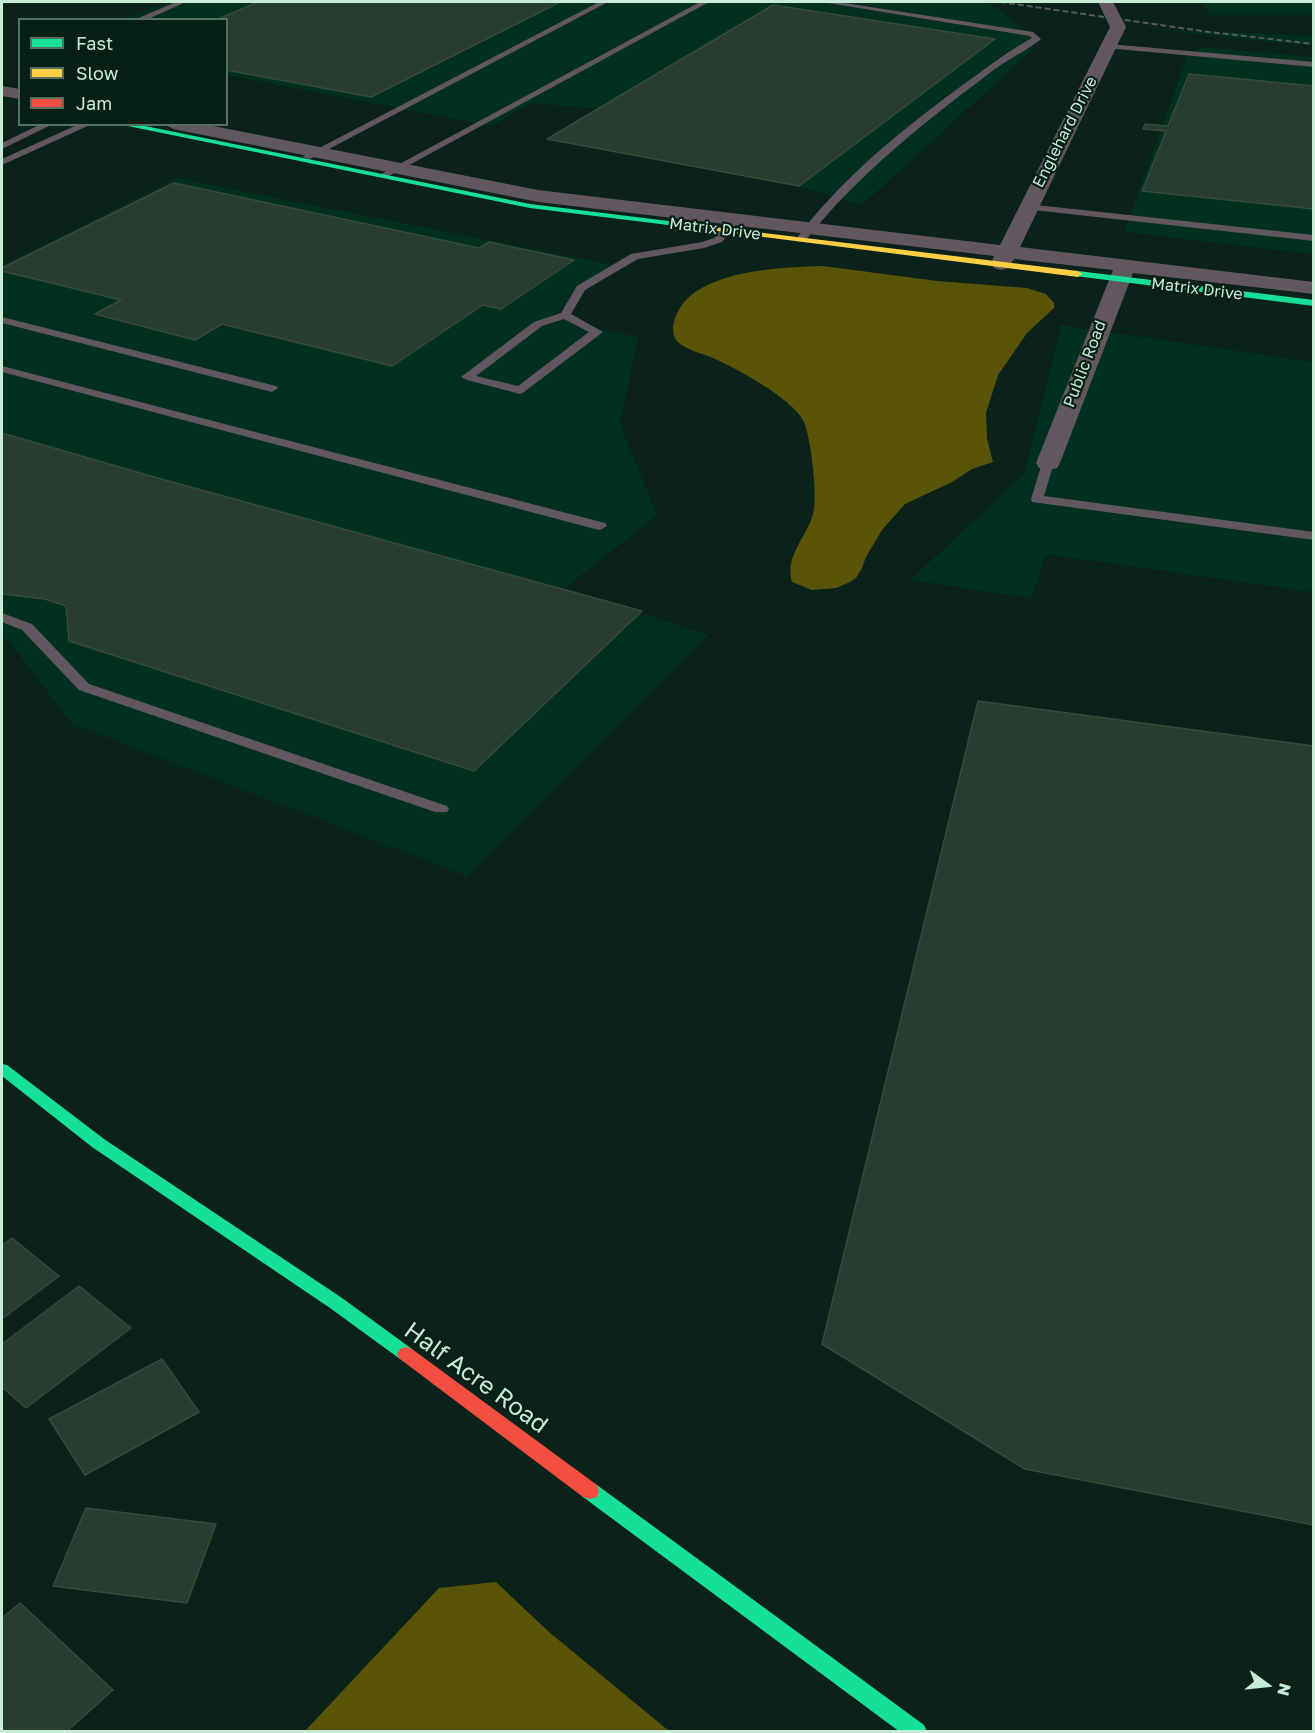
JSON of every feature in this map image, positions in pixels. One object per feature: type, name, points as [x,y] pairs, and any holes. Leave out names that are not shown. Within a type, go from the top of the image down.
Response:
[{"type":"street","name":"Englehard Drive","points":[[1003,258],[1118,27],[1106,2]]},
{"type":"street","points":[[2,91],[18,94]]},
{"type":"street","points":[[2,101],[18,104]]},
{"type":"street","name":"Matrix Drive","points":[[132,126],[538,196],[805,234],[1121,273],[1314,303]]},
{"type":"street","name":"Matrix Drive","points":[[181,126],[307,157]]},
{"type":"street","name":"Matrix Drive","points":[[1121,273],[1314,288]]},
{"type":"street","name":"Public Road","points":[[1048,463],[1121,273]]},
{"type":"street","name":"Half Acre Road","points":[[2,1069],[98,1143],[336,1303],[917,1731]]},
{"type":"lane","points":[[143,18],[182,2]]},
{"type":"lane","points":[[307,157],[604,2]]},
{"type":"lane","points":[[389,172],[705,2]]},
{"type":"lane","points":[[805,234],[862,169],[1020,47],[1037,39],[1033,34],[826,2]]},
{"type":"lane","points":[[1109,46],[1314,65]]},
{"type":"lane","points":[[2,146],[45,126]]},
{"type":"lane","points":[[2,162],[83,126]]},
{"type":"lane","points":[[1027,207],[1314,238]]},
{"type":"lane","points":[[565,315],[597,332],[520,390],[467,377],[538,324],[565,315],[581,288],[635,256],[704,245],[718,240],[731,224]]},
{"type":"lane","points":[[2,320],[272,388]]},
{"type":"lane","points":[[2,369],[600,526]]},
{"type":"lane","points":[[1048,463],[1037,499],[1314,536]]},
{"type":"lane","points":[[2,617],[27,627],[84,687],[441,809]]},
{"type":"shaded area","points":[[168,2],[989,2],[1031,36],[1031,51],[862,205],[799,186],[547,139],[595,109],[532,103],[491,126],[228,75],[228,18],[128,18]]},
{"type":"shaded area","points":[[1201,2],[1313,2],[1313,15],[1210,15]]},
{"type":"shaded area","points":[[1153,29],[1313,36],[1313,46]]},
{"type":"shaded area","points":[[1200,47],[1313,57],[1313,254],[1124,232],[1188,54]]},
{"type":"shaded area","points":[[177,178],[618,266],[551,317],[638,337],[620,424],[657,515],[565,588],[708,635],[467,876],[72,724],[8,640],[2,639],[2,265]]},
{"type":"shaded area","points":[[823,266],[937,281],[1027,288],[1046,294],[1054,303],[1054,308],[1027,333],[998,375],[986,413],[987,439],[993,462],[972,469],[952,482],[905,504],[882,530],[856,578],[836,588],[812,590],[792,582],[790,573],[794,555],[810,522],[814,506],[811,452],[803,420],[787,402],[762,384],[709,356],[683,346],[675,338],[673,327],[677,314],[687,299],[700,289],[715,282],[732,276],[770,269]]},
{"type":"shaded area","points":[[1061,325],[1313,362],[1313,592],[1046,554],[1032,598],[910,580],[1024,474]]},
{"type":"shaded area","points":[[496,1582],[549,1632],[669,1731],[305,1731],[439,1588]]},
{"type":"building","points":[[258,2],[560,2],[371,97],[228,70],[228,18],[221,18]]},
{"type":"building","points":[[773,5],[995,39],[799,186],[547,139]]},
{"type":"building","points":[[1189,74],[1314,86],[1314,209],[1142,191],[1166,131],[1143,129],[1145,124],[1168,126]]},
{"type":"building","points":[[174,183],[479,248],[489,242],[574,260],[501,309],[483,305],[392,366],[222,324],[195,340],[95,314],[121,300],[2,271],[2,268]]},
{"type":"building","points":[[2,433],[642,611],[474,771],[69,641],[66,606],[45,599],[2,594]]},
{"type":"building","points":[[978,701],[1314,746],[1314,1525],[1025,1469],[822,1344]]},
{"type":"building","points":[[12,1238],[59,1276],[2,1319],[2,1245]]},
{"type":"building","points":[[79,1286],[131,1328],[26,1408],[2,1387],[2,1344]]},
{"type":"building","points":[[162,1359],[199,1412],[85,1475],[49,1419]]},
{"type":"building","points":[[86,1508],[216,1524],[187,1603],[53,1586]]},
{"type":"building","points":[[20,1603],[113,1690],[66,1732],[5,1732],[2,1728],[2,1618]]},
{"type":"railway","points":[[1000,2],[1209,32],[1314,44]]},
{"type":"traffic: fast","points":[[131,126],[530,206],[709,228]]},
{"type":"traffic: fast","points":[[1078,274],[1314,303]]},
{"type":"traffic: fast","points":[[2,1069],[98,1143],[336,1303],[406,1354]]},
{"type":"traffic: fast","points":[[590,1491],[917,1732]]},
{"type":"traffic: slow","points":[[709,228],[1078,274]]},
{"type":"traffic: jam","points":[[406,1354],[590,1491]]}]
